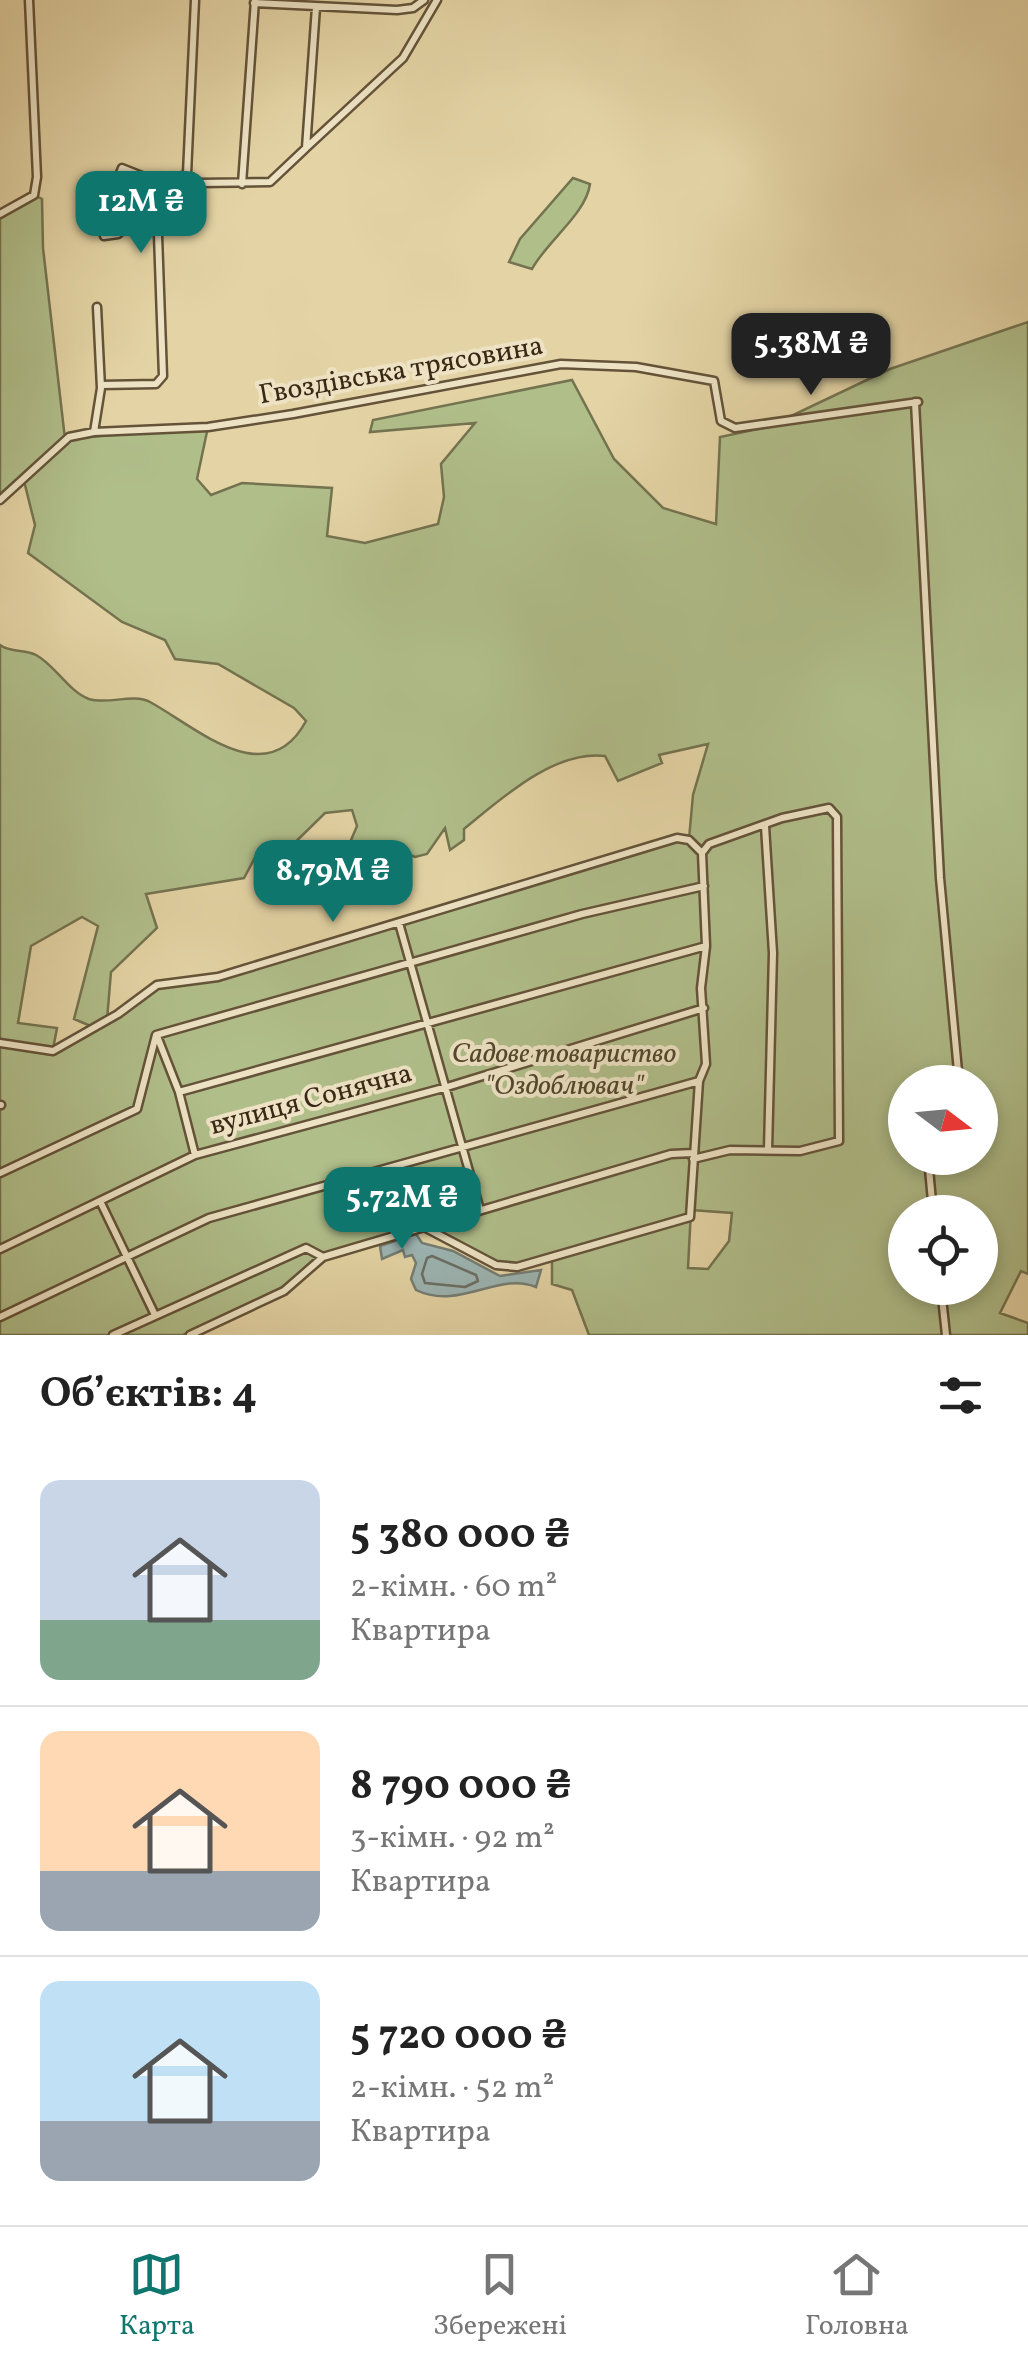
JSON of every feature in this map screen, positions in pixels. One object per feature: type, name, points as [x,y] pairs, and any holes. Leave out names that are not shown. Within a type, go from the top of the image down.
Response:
[{"type":"street","points":[[0,214],[34,195],[38,177],[29,0]]},
{"type":"street","points":[[187,174],[195,0]]},
{"type":"street","points":[[242,184],[254,2],[397,10],[413,8],[424,0]]},
{"type":"street","points":[[187,174],[200,183],[270,182],[403,58],[437,0]]},
{"type":"street","points":[[306,148],[316,7]]},
{"type":"street","points":[[121,171],[164,184],[187,174]]},
{"type":"street","points":[[101,385],[156,384],[163,376],[158,200],[164,184]]},
{"type":"street","points":[[104,236],[118,234],[158,200]]},
{"type":"street","points":[[0,500],[69,437],[94,432],[101,385],[96,307]]},
{"type":"street","name":"Гвоздівська трясовина","points":[[94,432],[208,426],[293,414],[561,364],[636,367],[714,381],[722,420],[735,428],[916,402],[940,878],[957,1065]]},
{"type":"street","points":[[190,1335],[284,1290],[323,1257],[424,1226],[670,1154],[693,1156],[730,1150],[800,1151],[839,1141],[836,817],[829,808],[732,834],[709,844],[702,853],[706,1064],[699,1081],[693,1156],[690,1217],[517,1267],[496,1265],[424,1226]]},
{"type":"street","points":[[765,826],[773,952],[768,1150]]},
{"type":"street","points":[[0,1043],[53,1050],[118,1014],[157,986],[218,977],[676,838],[689,840],[702,853]]},
{"type":"street","points":[[156,1035],[412,961],[704,886]]},
{"type":"street","points":[[400,924],[480,1210]]},
{"type":"street","points":[[179,1092],[706,946]]},
{"type":"street","name":"вулиця Сонячна","points":[[0,1249],[195,1155],[447,1086],[704,1008]]},
{"type":"street","points":[[156,1035],[179,1092],[195,1155]]},
{"type":"street","points":[[0,1173],[137,1108],[156,1035]]},
{"type":"street","points":[[0,1317],[209,1218],[699,1081]]},
{"type":"street","points":[[100,1201],[154,1315]]},
{"type":"street","points":[[113,1335],[306,1248],[323,1257]]},
{"type":"street","points":[[943,1305],[946,1335]]},
{"type":"green space","points":[[573,178],[590,184],[574,217],[532,269],[509,262],[520,239]]},
{"type":"green space","name":"Садове товариство \"Оздоблювач\"","points":[[34,195],[42,199],[43,248],[65,439],[208,427],[197,479],[211,495],[242,483],[332,488],[327,536],[365,543],[438,524],[444,497],[441,464],[475,423],[370,432],[373,420],[572,380],[614,459],[663,508],[716,524],[720,437],[768,427],[890,369],[1028,322],[1028,1274],[1021,1271],[1000,1313],[1028,1323],[1028,1335],[589,1335],[572,1290],[552,1284],[552,1257],[499,1263],[472,1254],[424,1227],[323,1257],[314,1268],[281,1288],[183,1335],[0,1335],[0,645],[36,655],[89,699],[150,702],[209,738],[252,754],[272,752],[290,742],[306,721],[294,708],[218,664],[175,659],[165,640],[122,622],[28,553],[35,525],[23,477],[0,500],[0,214]],"holes":[[[708,744],[693,795],[689,839],[677,838],[218,977],[157,985],[107,1020],[111,972],[157,928],[146,894],[244,878],[258,852],[273,864],[325,813],[352,810],[357,826],[330,890],[356,903],[371,858],[381,866],[394,849],[415,857],[427,854],[445,828],[450,850],[464,840],[464,829],[548,768],[586,756],[605,756],[618,781],[662,763],[659,755]],[[82,917],[98,926],[74,1019],[93,1027],[53,1049],[57,1028],[18,1023],[31,946]],[[691,1210],[732,1213],[729,1241],[708,1269],[688,1268]]]},
{"type":"water","points":[[416,1234],[422,1243],[453,1251],[500,1276],[541,1270],[536,1287],[508,1284],[448,1296],[416,1290],[411,1279],[416,1263],[412,1255],[405,1257],[403,1250],[382,1259],[380,1246]]}]
